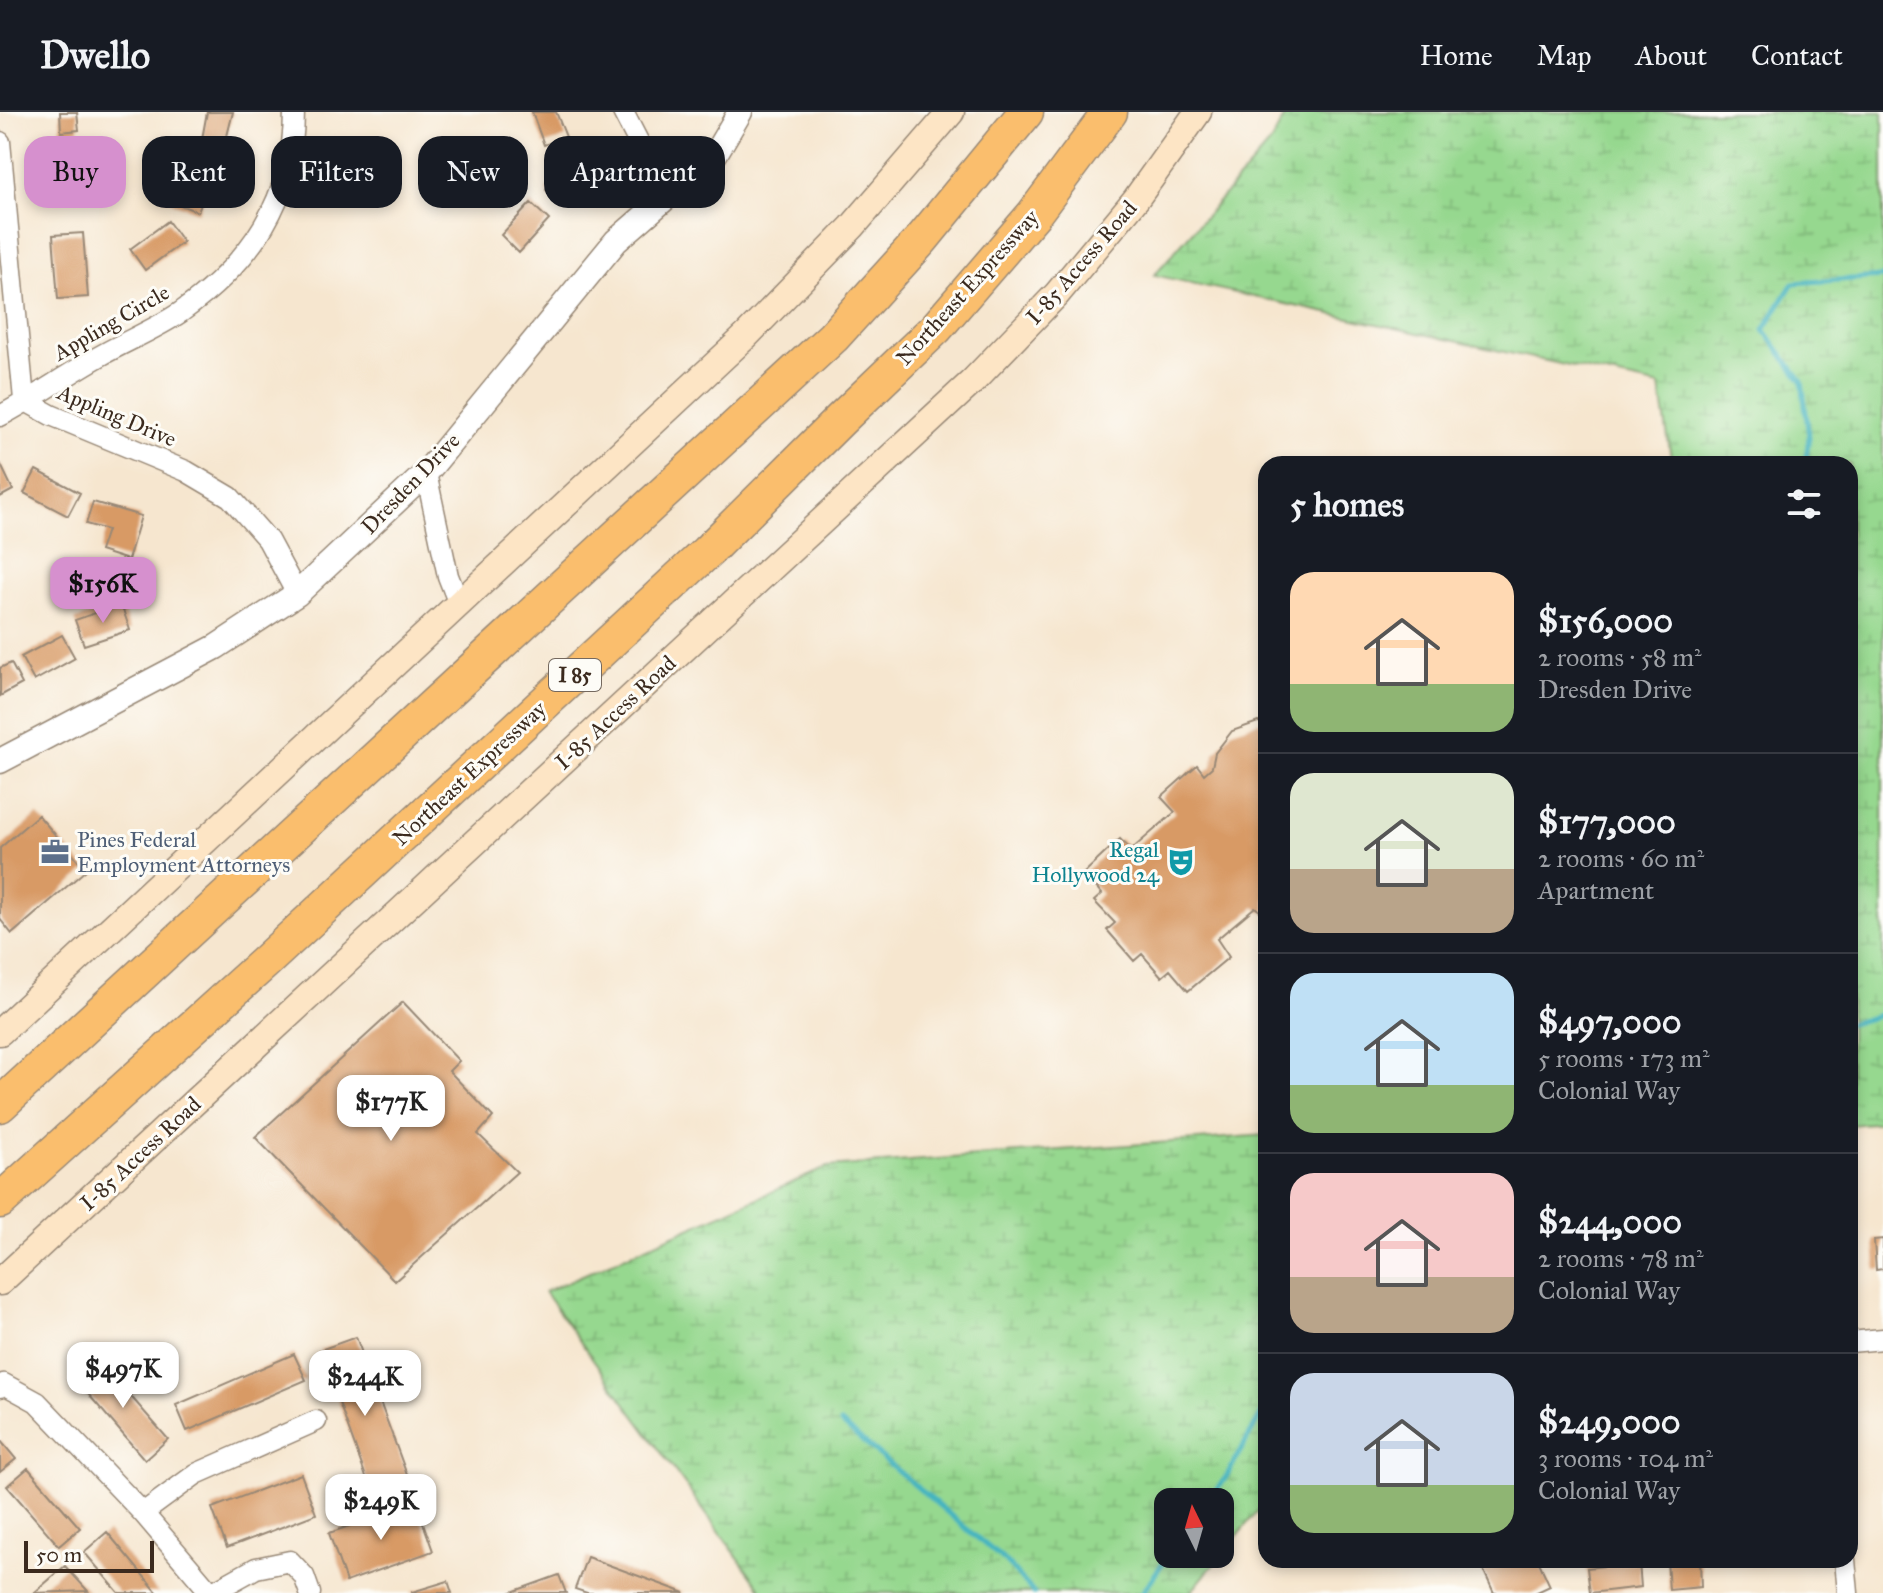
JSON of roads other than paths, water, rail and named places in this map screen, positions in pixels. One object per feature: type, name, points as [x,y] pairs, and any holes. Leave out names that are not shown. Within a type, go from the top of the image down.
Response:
[{"type":"highway","points":[[0,1105],[833,337],[922,239],[1026,112]]},
{"type":"highway","name":"Northeast Expressway","points":[[0,1201],[264,963],[707,552],[936,328],[1034,214],[1110,112]]},
{"type":"main road","points":[[0,1032],[747,335],[852,227],[951,112]]},
{"type":"main road","name":"I-85 Access Road","points":[[0,1282],[972,382],[1057,294],[1136,199],[1198,112]]},
{"type":"street","name":"Appling Circle","points":[[0,416],[181,312],[227,273],[255,241],[279,199],[291,162],[294,112]]},
{"type":"street","points":[[623,112],[635,136]]},
{"type":"street","name":"Dresden Drive","points":[[725,137],[740,112]]},
{"type":"street","name":"Appling Drive","points":[[0,142],[24,400],[51,415],[186,471],[230,497],[268,540],[297,594]]},
{"type":"street","name":"Dresden Drive","points":[[0,761],[216,647],[297,594],[426,473],[616,241],[654,208]]},
{"type":"street","points":[[426,473],[448,576],[459,604]]},
{"type":"street","points":[[1858,1341],[1883,1339]]},
{"type":"street","points":[[0,1387],[4,1384],[37,1402],[143,1513],[211,1593],[256,1568],[290,1561],[304,1576],[310,1593]]},
{"type":"street","points":[[143,1513],[196,1474],[316,1421]]},
{"type":"street","points":[[1846,1568],[1848,1593]]},
{"type":"waterway","points":[[1806,456],[1809,437],[1802,381],[1764,330],[1793,283],[1883,277]]},
{"type":"waterway","points":[[1858,1022],[1883,1014]]},
{"type":"waterway","points":[[1218,1488],[1258,1420]]},
{"type":"waterway","points":[[841,1423],[1006,1562],[1034,1593]]},
{"type":"waterway","points":[[1142,1593],[1159,1568]]},
{"type":"place","name":"Pines Federal Employment Attorneys","points":[[55,852]]},
{"type":"place","name":"Regal Hollywood 24","points":[[1181,862]]}]
